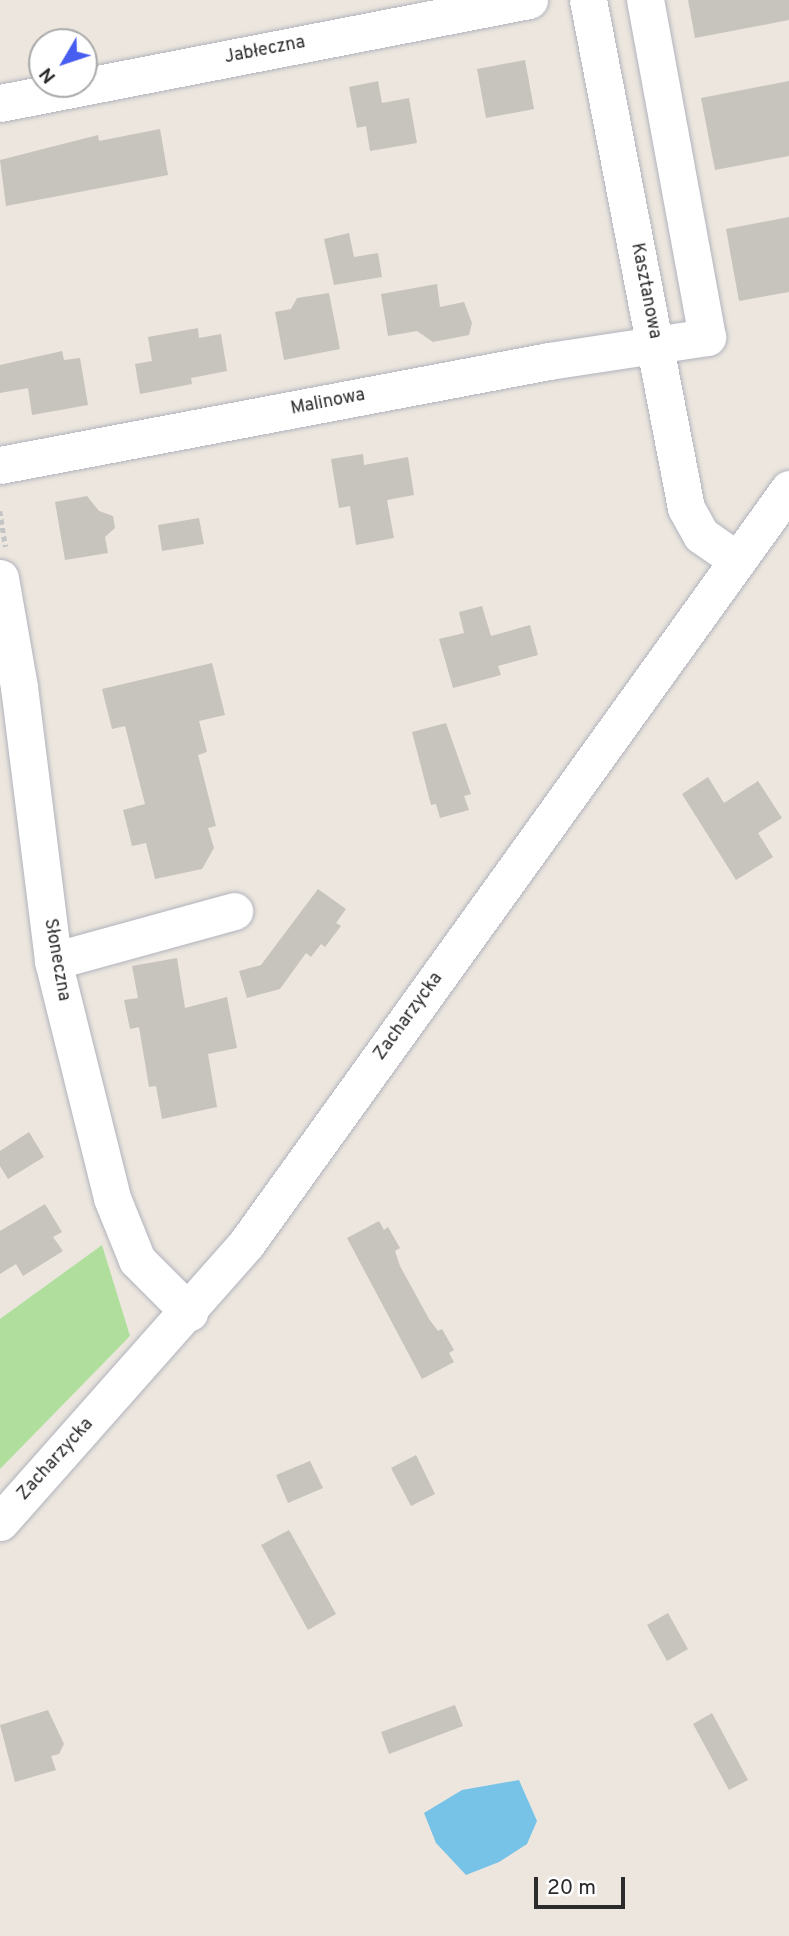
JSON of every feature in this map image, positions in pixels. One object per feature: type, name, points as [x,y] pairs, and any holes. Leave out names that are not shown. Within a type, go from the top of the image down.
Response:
[{"type":"street","name":"Jabłeczna","points":[[0,103],[529,0]]},
{"type":"street","name":"Kasztanowa","points":[[588,0],[687,508],[701,535],[737,560]]},
{"type":"street","name":"Malinowa","points":[[0,465],[549,360],[707,337],[645,0]]},
{"type":"street","name":"Zacharzycka","points":[[0,1522],[189,1312],[246,1244],[789,489]]},
{"type":"street","name":"Słoneczna","points":[[0,578],[19,687],[53,961],[124,1234],[137,1260],[189,1312]]},
{"type":"street","points":[[53,961],[234,911]]},
{"type":"green space","points":[[102,1245],[130,1336],[0,1469],[0,1319]]},
{"type":"water","points":[[519,1780],[537,1821],[527,1844],[499,1862],[466,1875],[436,1843],[424,1813],[462,1790]]},
{"type":"building","points":[[688,0],[789,0],[789,20],[695,38]]},
{"type":"building","points":[[525,60],[534,109],[486,118],[477,69]]},
{"type":"building","points":[[378,81],[382,103],[409,98],[417,143],[370,151],[366,126],[357,128],[349,87]]},
{"type":"building","points":[[789,81],[789,156],[715,170],[701,98]]},
{"type":"building","points":[[160,129],[168,175],[6,206],[0,160],[98,135],[99,141]]},
{"type":"building","points":[[789,217],[789,292],[739,301],[726,229]]},
{"type":"building","points":[[349,233],[354,257],[378,253],[382,277],[334,285],[324,239]]},
{"type":"building","points":[[437,284],[440,307],[464,302],[472,323],[469,335],[433,342],[417,331],[388,336],[381,294]]},
{"type":"building","points":[[329,293],[340,349],[284,360],[275,312],[291,309],[297,298]]},
{"type":"building","points":[[198,328],[199,338],[221,334],[227,371],[191,378],[192,384],[140,394],[135,364],[152,361],[148,337]]},
{"type":"building","points":[[62,351],[64,360],[80,358],[88,405],[32,415],[28,388],[0,393],[0,365]]},
{"type":"building","points":[[363,454],[364,465],[408,457],[414,495],[387,500],[394,538],[356,545],[350,506],[339,508],[331,459]]},
{"type":"building","points":[[87,496],[99,511],[113,516],[115,528],[105,537],[108,553],[65,560],[55,502]]},
{"type":"building","points":[[199,518],[204,544],[162,551],[158,525]]},
{"type":"building","points":[[482,606],[491,636],[530,625],[538,655],[498,666],[501,675],[453,688],[439,639],[464,633],[459,612]]},
{"type":"building","points":[[212,663],[225,715],[199,721],[207,752],[198,755],[216,826],[208,828],[214,848],[202,869],[155,879],[146,843],[132,846],[123,810],[145,804],[125,726],[112,729],[102,689]]},
{"type":"building","points":[[446,723],[471,794],[464,796],[469,810],[440,818],[436,804],[431,805],[412,732]]},
{"type":"building","points":[[708,777],[724,803],[758,781],[782,818],[758,833],[773,857],[736,880],[682,794]]},
{"type":"building","points":[[318,889],[346,909],[336,923],[341,926],[325,947],[321,944],[311,957],[306,953],[280,989],[247,998],[239,971],[261,965]]},
{"type":"building","points":[[177,958],[185,1008],[227,997],[237,1048],[208,1054],[217,1107],[162,1119],[156,1086],[149,1087],[139,1027],[130,1029],[124,1000],[138,998],[132,966]]},
{"type":"building","points":[[29,1132],[44,1157],[8,1179],[0,1166],[0,1151]]},
{"type":"building","points":[[45,1204],[62,1232],[53,1237],[63,1251],[23,1276],[16,1264],[0,1274],[0,1231]]},
{"type":"building","points":[[379,1221],[384,1230],[388,1227],[400,1248],[395,1251],[400,1266],[429,1319],[438,1331],[442,1329],[454,1350],[449,1353],[454,1362],[422,1379],[347,1238]]},
{"type":"building","points":[[416,1455],[435,1494],[411,1506],[391,1468]]},
{"type":"building","points":[[310,1461],[323,1488],[288,1503],[276,1475]]},
{"type":"building","points":[[289,1530],[336,1614],[308,1630],[261,1545]]},
{"type":"building","points":[[668,1613],[688,1649],[667,1661],[647,1625]]},
{"type":"building","points":[[455,1705],[463,1726],[389,1754],[381,1732]]},
{"type":"building","points":[[48,1710],[64,1744],[59,1754],[51,1756],[56,1770],[15,1782],[0,1725]]},
{"type":"building","points":[[712,1713],[748,1780],[729,1790],[693,1724]]}]
